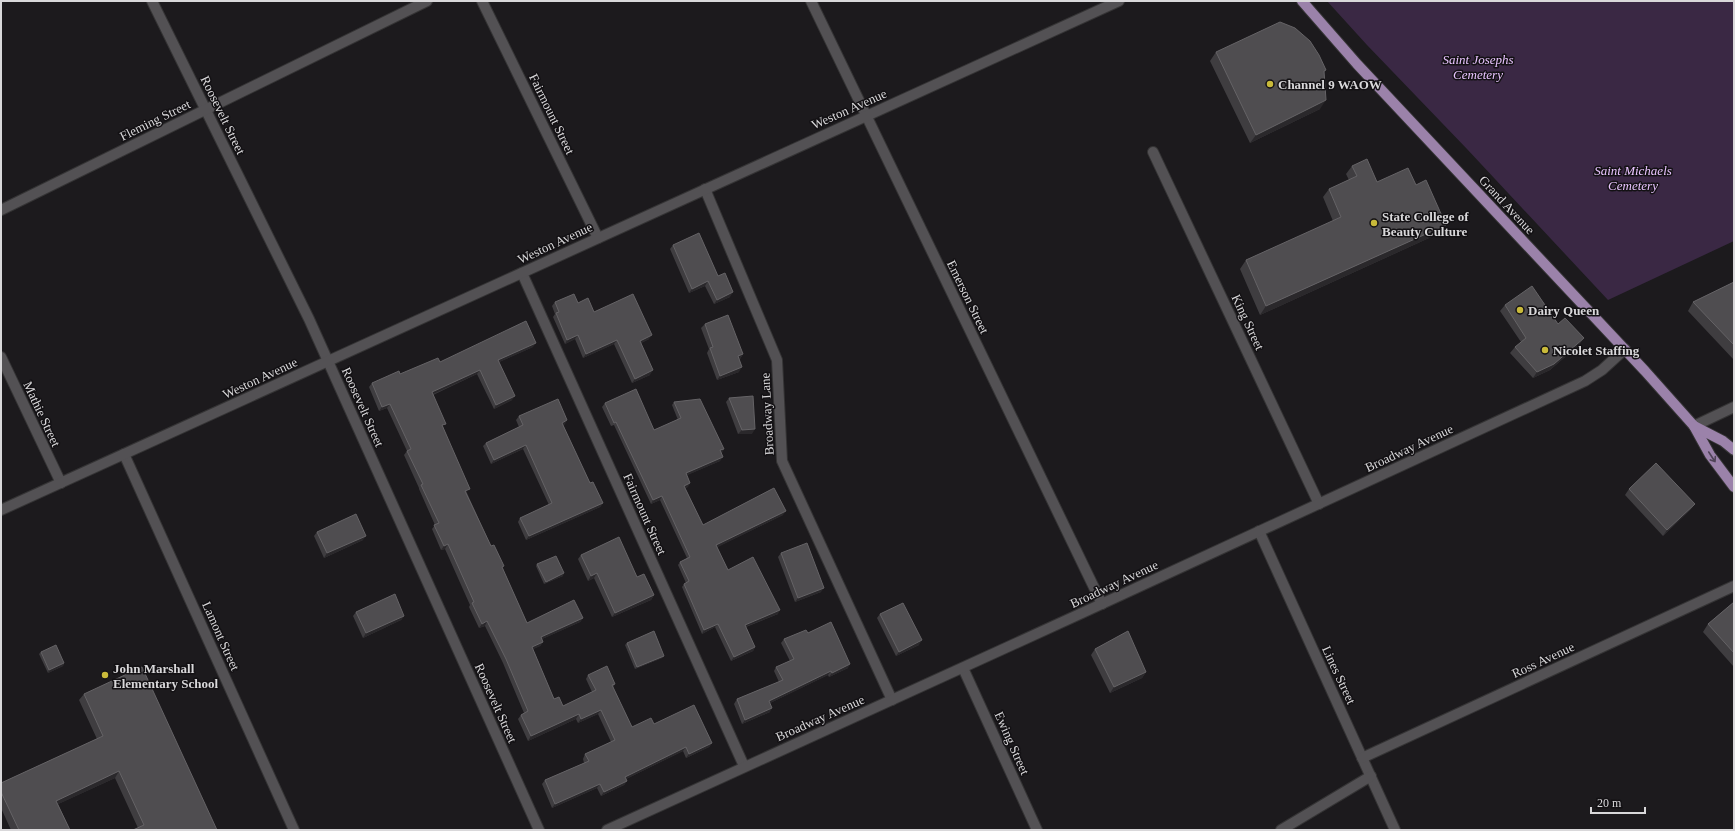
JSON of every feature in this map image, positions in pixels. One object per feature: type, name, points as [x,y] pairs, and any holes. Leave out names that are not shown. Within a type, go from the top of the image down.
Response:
[{"type":"main road","name":"Grand Avenue","points":[[1302,1],[1362,69],[1625,349],[1694,426],[1710,455],[1734,487]]},
{"type":"main road","name":"Grand Avenue","points":[[1694,426],[1722,441],[1734,450]]},
{"type":"street","name":"Roosevelt Street","points":[[152,1],[328,361],[540,830]]},
{"type":"street","name":"Fleming Street","points":[[1,210],[427,1]]},
{"type":"street","name":"Fairmount Street","points":[[482,1],[598,238]]},
{"type":"street","name":"Emerson Street","points":[[811,1],[1102,604]]},
{"type":"street","name":"Weston Avenue","points":[[1,510],[705,188],[1119,1]]},
{"type":"street","name":"King Street","points":[[1153,152],[1319,504]]},
{"type":"street","name":"Broadway Lane","points":[[705,188],[777,360],[782,461],[892,700]]},
{"type":"street","name":"Fairmount Street","points":[[522,272],[744,766]]},
{"type":"street","name":"Broadway Avenue","points":[[607,830],[744,766],[964,668],[1585,381],[1602,370],[1625,349]]},
{"type":"street","name":"Mathie Street","points":[[1,357],[60,483]]},
{"type":"street","points":[[1694,426],[1734,407]]},
{"type":"street","name":"Lamont Street","points":[[124,454],[294,830]]},
{"type":"street","name":"Lines Street","points":[[1259,532],[1395,830]]},
{"type":"street","name":"Ross Avenue","points":[[1362,758],[1734,586]]},
{"type":"street","name":"Ewing Street","points":[[964,668],[1037,830]]},
{"type":"street","points":[[1281,830],[1371,776]]},
{"type":"green space","points":[[1327,1],[1734,1],[1734,241],[1608,300]]},
{"type":"building","name":"Channel 9 WAOW","points":[[1280,22],[1295,28],[1310,41],[1319,55],[1326,70],[1324,71],[1326,100],[1256,135],[1216,52]]},
{"type":"building","points":[[1367,159],[1377,182],[1408,168],[1416,185],[1426,180],[1446,225],[1266,306],[1246,260],[1341,217],[1329,189],[1357,176],[1352,166]]},
{"type":"building","points":[[699,233],[718,276],[725,273],[733,292],[717,300],[708,281],[692,289],[673,245]]},
{"type":"building","points":[[1734,282],[1734,345],[1693,302]]},
{"type":"building","points":[[1532,286],[1558,324],[1565,318],[1584,338],[1554,364],[1537,372],[1515,347],[1526,338],[1505,305]]},
{"type":"building","points":[[574,294],[578,303],[588,298],[594,312],[633,294],[652,335],[640,341],[653,370],[635,379],[617,340],[586,354],[578,335],[567,340],[556,313],[559,312],[555,302]]},
{"type":"building","points":[[728,315],[743,354],[738,356],[742,367],[720,376],[710,348],[713,347],[705,324]]},
{"type":"building","points":[[526,321],[536,343],[498,360],[515,396],[496,405],[480,370],[432,392],[446,424],[442,425],[470,489],[465,491],[491,546],[494,545],[504,566],[502,567],[527,623],[574,600],[583,618],[541,637],[543,642],[532,647],[554,699],[559,697],[563,706],[596,690],[588,675],[607,666],[615,684],[612,685],[632,727],[651,718],[654,724],[694,705],[712,743],[689,754],[686,747],[625,777],[627,781],[604,792],[600,784],[555,804],[545,780],[589,761],[585,754],[615,740],[601,710],[581,719],[579,714],[531,736],[521,715],[528,711],[506,659],[487,621],[482,624],[472,603],[474,602],[448,544],[444,546],[434,525],[439,523],[421,485],[423,484],[407,451],[411,449],[390,404],[382,407],[372,383],[399,371],[400,374],[438,358],[440,362]]},
{"type":"building","points":[[636,389],[654,430],[681,418],[674,402],[700,399],[724,449],[720,450],[723,457],[686,473],[690,483],[684,486],[703,525],[774,488],[786,511],[716,545],[728,570],[753,557],[780,610],[745,625],[755,647],[734,657],[718,624],[704,630],[684,584],[689,581],[680,562],[690,557],[662,496],[653,500],[616,422],[614,423],[605,403]]},
{"type":"building","points":[[753,396],[755,429],[742,430],[729,398]]},
{"type":"building","points":[[558,399],[567,420],[562,423],[590,483],[593,482],[603,503],[529,536],[520,518],[552,503],[526,445],[494,460],[486,443],[523,425],[519,416]]},
{"type":"building","points":[[1656,463],[1695,504],[1667,530],[1629,489]]},
{"type":"building","points":[[356,514],[366,536],[327,553],[317,532]]},
{"type":"building","points":[[619,537],[637,577],[644,574],[654,595],[615,613],[597,573],[591,576],[581,555]]},
{"type":"building","points":[[807,543],[824,588],[798,598],[781,553]]},
{"type":"building","points":[[556,556],[564,573],[546,582],[537,564]]},
{"type":"building","points":[[395,594],[404,616],[366,633],[356,612]]},
{"type":"building","points":[[1734,602],[1734,653],[1708,624]]},
{"type":"building","points":[[903,603],[922,640],[899,652],[880,614]]},
{"type":"building","points":[[831,622],[850,664],[832,673],[831,671],[769,701],[772,708],[745,720],[737,699],[783,680],[776,667],[794,659],[784,639],[806,630],[808,633]]},
{"type":"building","points":[[654,631],[664,656],[637,667],[627,643]]},
{"type":"building","points":[[1128,631],[1146,672],[1114,687],[1095,649]]},
{"type":"building","points":[[56,645],[64,663],[49,670],[41,652]]},
{"type":"building","points":[[142,667],[217,830],[133,830],[144,825],[119,771],[56,801],[70,830],[19,830],[1,792],[1,783],[103,736],[84,694]]},
{"type":"place","name":"Channel 9 WAOW","points":[[1270,84]]},
{"type":"place","name":"State College of Beauty Culture","points":[[1374,223]]},
{"type":"place","name":"Dairy Queen","points":[[1520,310]]},
{"type":"place","name":"Nicolet Staffing","points":[[1545,350]]},
{"type":"place","name":"John Marshall Elementary School","points":[[105,675]]},
{"type":"park label","name":"Saint Josephs Cemetery","points":[[1478,66]]},
{"type":"park label","name":"Saint Michaels Cemetery","points":[[1633,178]]}]
